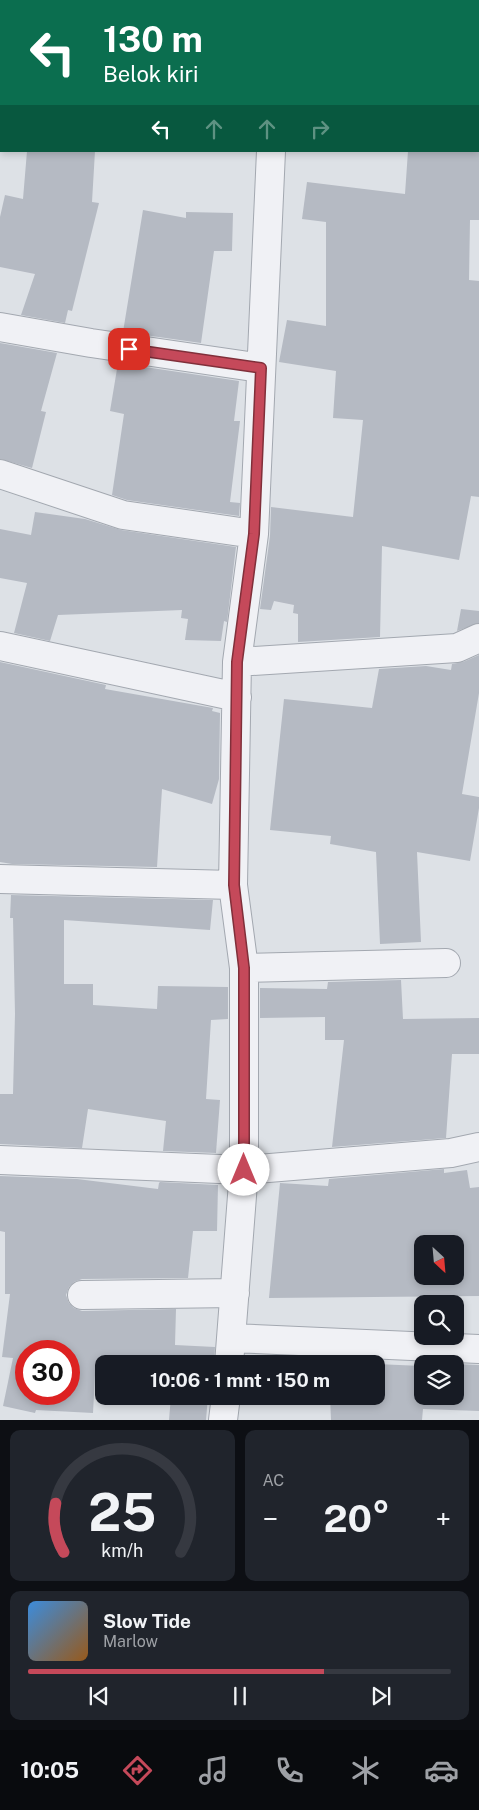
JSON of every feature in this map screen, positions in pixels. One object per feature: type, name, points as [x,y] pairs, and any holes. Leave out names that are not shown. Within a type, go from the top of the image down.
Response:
[{"type":"street","points":[[271,152],[254,534],[237,662],[234,885],[244,968],[244,1170],[230,1351],[479,1349]]},
{"type":"street","points":[[0,327],[91,343],[261,368]]},
{"type":"street","points":[[0,474],[123,515],[254,534]]},
{"type":"street","points":[[237,662],[457,648],[479,638]]},
{"type":"street","points":[[0,646],[237,697]]},
{"type":"street","points":[[0,879],[234,885]]},
{"type":"street","points":[[244,968],[446,963]]},
{"type":"street","points":[[0,1160],[244,1170],[451,1153],[479,1147]]},
{"type":"street","points":[[82,1295],[235,1293]]},
{"type":"street","points":[[223,1420],[225,1405]]},
{"type":"building","points":[[27,152],[95,152],[92,202],[99,203],[72,311],[68,310],[65,323],[21,315],[35,274],[0,267],[0,217],[5,195],[23,199]]},
{"type":"building","points":[[408,152],[479,152],[479,220],[470,220],[469,280],[479,281],[479,497],[471,496],[459,560],[382,546],[380,637],[298,642],[298,614],[293,613],[294,605],[274,601],[271,610],[260,609],[270,536],[271,507],[353,517],[363,420],[333,418],[336,371],[279,362],[287,320],[326,326],[326,222],[302,219],[307,182],[405,194]]},
{"type":"building","points":[[143,210],[186,218],[186,212],[233,213],[232,251],[214,251],[201,343],[123,332]]},
{"type":"building","points":[[0,343],[57,353],[41,411],[46,412],[32,468],[0,459]]},
{"type":"building","points":[[118,363],[239,381],[234,421],[240,421],[230,502],[240,503],[239,516],[127,500],[112,495],[124,414],[110,411]]},
{"type":"building","points":[[35,512],[85,519],[121,530],[236,547],[227,622],[224,621],[221,641],[185,640],[188,619],[181,618],[182,610],[58,615],[50,641],[14,633],[27,583],[0,578],[0,529],[31,535]]},
{"type":"building","points":[[461,609],[479,611],[479,623],[457,631]]},
{"type":"building","points":[[479,655],[479,693],[462,794],[479,797],[479,808],[470,861],[417,852],[421,942],[380,944],[376,852],[330,844],[331,836],[270,830],[284,699],[372,708],[379,669],[426,666],[451,670],[452,664],[463,662]]},
{"type":"building","points":[[0,662],[106,685],[105,689],[213,708],[212,711],[220,713],[219,779],[212,804],[162,789],[157,867],[12,864],[0,862]]},
{"type":"building","points":[[11,895],[213,900],[210,930],[64,920],[64,984],[93,984],[93,1005],[157,1009],[158,986],[228,987],[228,1019],[211,1020],[206,1099],[220,1100],[216,1153],[163,1151],[166,1121],[88,1109],[82,1148],[0,1144],[0,1094],[13,1094],[15,1014],[13,918],[10,918]]},
{"type":"building","points":[[401,980],[403,1019],[479,1018],[479,1054],[452,1054],[446,1138],[332,1147],[344,1040],[325,1040],[325,1017],[260,1018],[260,988],[327,989],[328,982]]},
{"type":"building","points":[[444,1169],[444,1173],[467,1170],[470,1188],[479,1187],[479,1296],[414,1295],[414,1297],[269,1298],[280,1183],[328,1186],[329,1179]]},
{"type":"building","points":[[0,1176],[77,1179],[158,1189],[160,1182],[218,1185],[217,1231],[193,1231],[188,1278],[82,1279],[74,1282],[69,1287],[66,1295],[69,1303],[74,1308],[82,1311],[176,1309],[175,1345],[215,1347],[215,1355],[95,1355],[93,1413],[36,1410],[35,1413],[3,1406],[13,1358],[2,1357],[10,1294],[5,1294],[5,1232],[0,1231]]},
{"type":"building","points":[[385,1364],[414,1366],[414,1405],[464,1405],[464,1364],[479,1365],[479,1411],[423,1409],[422,1420],[331,1420],[330,1405],[385,1405]]},
{"type":"building","points":[[170,1405],[207,1405],[206,1420],[169,1420]]},
{"type":"route","points":[[129,349],[261,368],[254,534],[237,662],[234,885],[244,968],[244,1170]]}]
